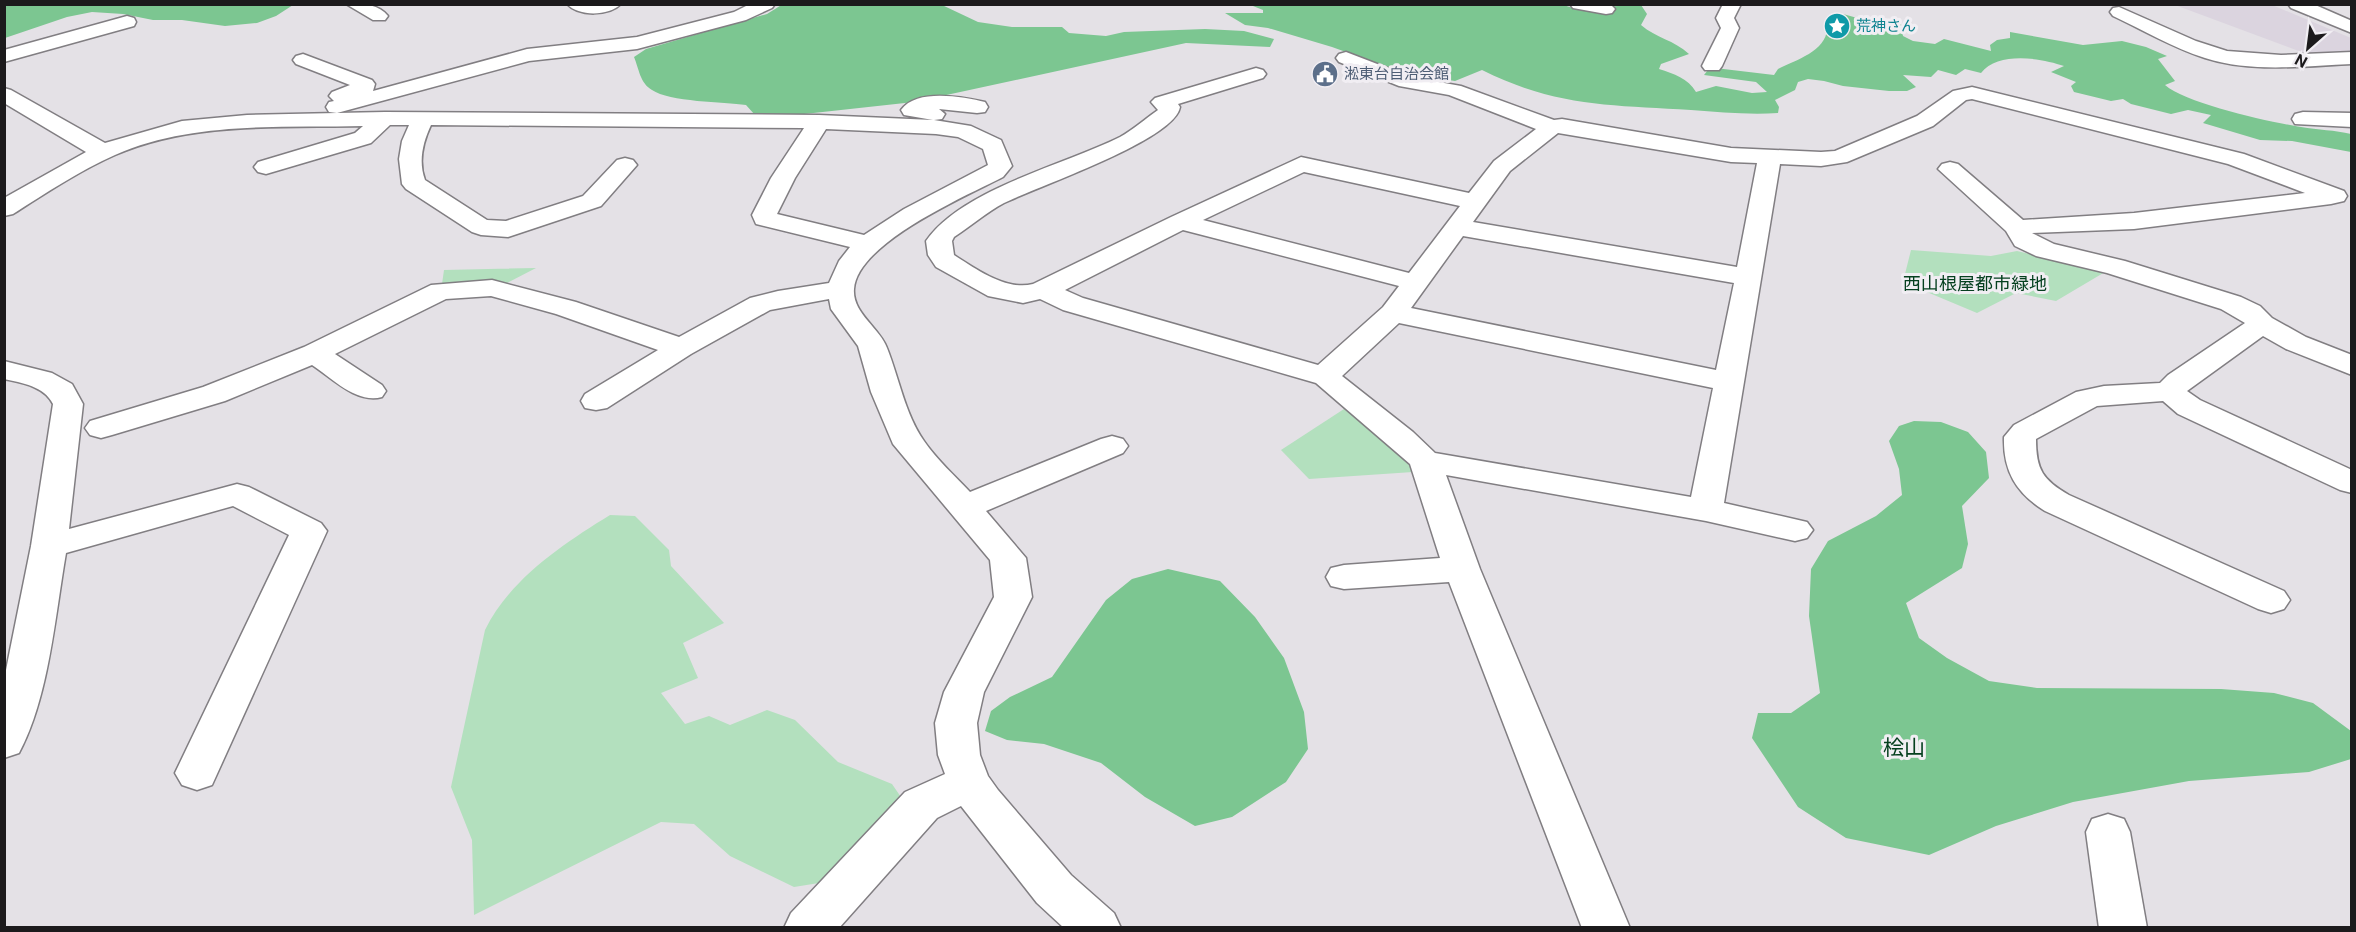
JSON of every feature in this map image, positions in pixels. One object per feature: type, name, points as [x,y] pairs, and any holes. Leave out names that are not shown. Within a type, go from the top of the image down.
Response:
[{"type":"street","points":[[355,4],[379,16]]},
{"type":"street","points":[[576,4],[585,9],[598,9],[612,4]]},
{"type":"street","points":[[304,119],[335,108],[527,55],[546,51],[637,44],[740,16],[766,4]]},
{"type":"street","points":[[1579,4],[1607,8]]},
{"type":"street","points":[[1712,66],[1730,28],[1725,18],[1731,4]]},
{"type":"street","points":[[2297,4],[2352,28]]},
{"type":"street","points":[[2119,12],[2212,54],[2236,58],[2300,60],[2352,57]]},
{"type":"street","points":[[4,56],[127,22]]},
{"type":"street","points":[[1346,58],[1406,82],[1454,90],[1552,127],[1576,128],[1702,151],[1769,159],[1802,160],[1839,157],[1909,129],[1925,121],[1960,95],[1972,93],[2236,159],[2343,199]]},
{"type":"street","points":[[218,124],[349,94],[365,87],[365,84],[303,60]]},
{"type":"street","points":[[1097,927],[1054,889],[982,802],[969,782],[959,755],[956,723],[964,692],[1013,597],[1008,558],[909,444],[886,392],[872,345],[845,309],[840,289],[852,261],[868,244],[913,214],[987,177],[1000,166],[1018,167],[1113,131],[1162,102],[1256,74]]},
{"type":"street","points":[[4,94],[103,152]]},
{"type":"street","points":[[950,129],[953,123],[947,117],[912,110],[921,105],[950,102],[977,106]]},
{"type":"street","points":[[1162,102],[1169,107],[1168,113],[1138,137],[994,199],[940,236],[941,255],[951,265],[1006,292],[1023,295],[1043,290],[1301,164],[1476,202]]},
{"type":"street","points":[[266,167],[363,138],[371,134],[386,118]]},
{"type":"street","points":[[424,118],[414,132],[411,176],[414,184],[481,227],[508,229],[592,201],[625,165]]},
{"type":"street","points":[[4,209],[78,164],[103,152],[143,138],[182,128],[304,119],[819,122],[950,129],[976,136],[993,144],[1000,166]]},
{"type":"street","points":[[2303,119],[2352,120]]},
{"type":"street","points":[[819,122],[783,178],[764,214],[765,219],[868,244]]},
{"type":"street","points":[[1327,377],[1329,372],[1393,313],[1502,166],[1552,127]]},
{"type":"street","points":[[1706,510],[1769,159]]},
{"type":"street","points":[[1950,169],[2010,223],[2020,228],[2134,221],[2343,199]]},
{"type":"street","points":[[1180,222],[1417,283]]},
{"type":"street","points":[[1456,227],[1749,277]]},
{"type":"street","points":[[2020,228],[2018,231],[2024,241],[2045,250],[2116,267],[2232,303],[2250,312],[2262,324],[2296,343],[2352,366]]},
{"type":"street","points":[[102,428],[214,394],[276,369],[441,291],[492,288],[566,308],[681,348]]},
{"type":"street","points":[[596,400],[681,348],[760,304],[840,289]]},
{"type":"street","points":[[1043,290],[1084,308],[1327,377],[1425,461],[1462,569],[1606,927]]},
{"type":"street","points":[[1393,313],[1729,382]]},
{"type":"street","points":[[2172,391],[2173,386],[2179,381],[2262,324]]},
{"type":"street","points":[[314,353],[371,391]]},
{"type":"street","points":[[4,370],[41,379],[61,390],[68,404],[49,546],[26,675],[4,742]]},
{"type":"street","points":[[2172,391],[2189,407],[2352,483]]},
{"type":"street","points":[[2172,391],[2104,395],[2087,399],[2025,432],[2020,437],[2019,445],[2027,480],[2038,492],[2057,503],[2271,600]]},
{"type":"street","points":[[965,507],[1112,446]]},
{"type":"street","points":[[1425,461],[1706,510],[1795,530]]},
{"type":"street","points":[[49,546],[237,494],[309,531],[197,773]]},
{"type":"street","points":[[1344,577],[1462,569]]},
{"type":"street","points":[[808,927],[921,804],[969,782]]},
{"type":"street","points":[[2108,832],[2122,927]]},
{"type":"shaded area","points":[[2175,5],[2272,5],[2351,38],[2351,55],[2312,56]]},
{"type":"green space","points":[[5,4],[293,5],[276,16],[257,23],[225,26],[92,12],[67,17],[5,38]]},
{"type":"green space","points":[[783,4],[942,5],[978,22],[1012,27],[1062,27],[1069,33],[1106,36],[1124,32],[1205,29],[1244,31],[1274,39],[1270,47],[1186,43],[914,102],[786,116],[755,115],[746,105],[671,97],[652,90],[642,80],[634,57],[646,49],[767,14]]},
{"type":"green space","points":[[1248,4],[1560,4],[1573,8],[1641,5],[1647,14],[1641,25],[1689,54],[1661,64],[1659,69],[1685,80],[1696,92],[1716,86],[1752,93],[1767,92],[1756,82],[1704,75],[1708,70],[1715,68],[1774,75],[1778,69],[1816,49],[1825,37],[1827,29],[1836,24],[1835,14],[1868,21],[1901,24],[1903,36],[1913,41],[1935,44],[1944,39],[1991,51],[1990,45],[1997,40],[2010,38],[2010,32],[2083,45],[2122,41],[2146,47],[2167,56],[2158,59],[2175,81],[2165,85],[2176,92],[2191,99],[2250,117],[2351,134],[2351,152],[2292,141],[2260,140],[2203,123],[2211,115],[2188,110],[2171,114],[2131,104],[2123,99],[2111,101],[2074,92],[2071,86],[2076,82],[2051,72],[2064,66],[2020,58],[1998,62],[1981,73],[1965,69],[1956,75],[1938,70],[1931,77],[1903,75],[1916,87],[1907,91],[1843,86],[1808,79],[1798,82],[1795,90],[1775,100],[1779,107],[1778,113],[1734,113],[1584,102],[1535,91],[1482,70],[1455,81],[1404,73],[1332,47],[1268,28],[1245,25],[1225,13],[1263,13],[1263,10]]},
{"type":"green space","name":"西山根屋都市緑地","points":[[1911,250],[1991,256],[2017,251],[2105,272],[2056,301],[2016,293],[1977,313],[1903,282]]},
{"type":"green space","points":[[536,268],[507,283],[491,279],[442,284],[444,270]]},
{"type":"green space","points":[[1344,409],[1402,453],[1413,472],[1309,479],[1281,450]]},
{"type":"green space","name":"桧山","points":[[1914,421],[1941,422],[1968,432],[1986,452],[1989,478],[1962,506],[1968,544],[1962,568],[1906,603],[1919,638],[1947,658],[1989,681],[2037,688],[2221,689],[2274,693],[2313,703],[2351,731],[2351,759],[2309,772],[2189,781],[2073,802],[1996,826],[1929,855],[1846,838],[1798,807],[1752,738],[1758,713],[1791,713],[1820,693],[1809,616],[1811,569],[1828,541],[1876,516],[1902,495],[1899,469],[1889,441],[1899,426]]},
{"type":"green space","points":[[610,515],[635,516],[669,550],[671,566],[724,623],[683,643],[698,678],[661,693],[685,724],[709,716],[730,725],[767,710],[795,720],[838,762],[892,784],[905,803],[819,883],[794,887],[730,856],[694,824],[661,822],[474,915],[472,840],[451,787],[485,630],[508,595],[539,564]]},
{"type":"green space","points":[[1168,569],[1220,581],[1255,617],[1284,658],[1304,712],[1308,749],[1286,782],[1232,817],[1195,826],[1145,797],[1101,763],[1044,744],[1007,740],[985,731],[991,711],[1010,697],[1052,677],[1106,600],[1132,579]]},
{"type":"place","name":"荒神さん","points":[[1837,26]]},
{"type":"place","name":"淞東台自治会館","points":[[1325,74]]}]
